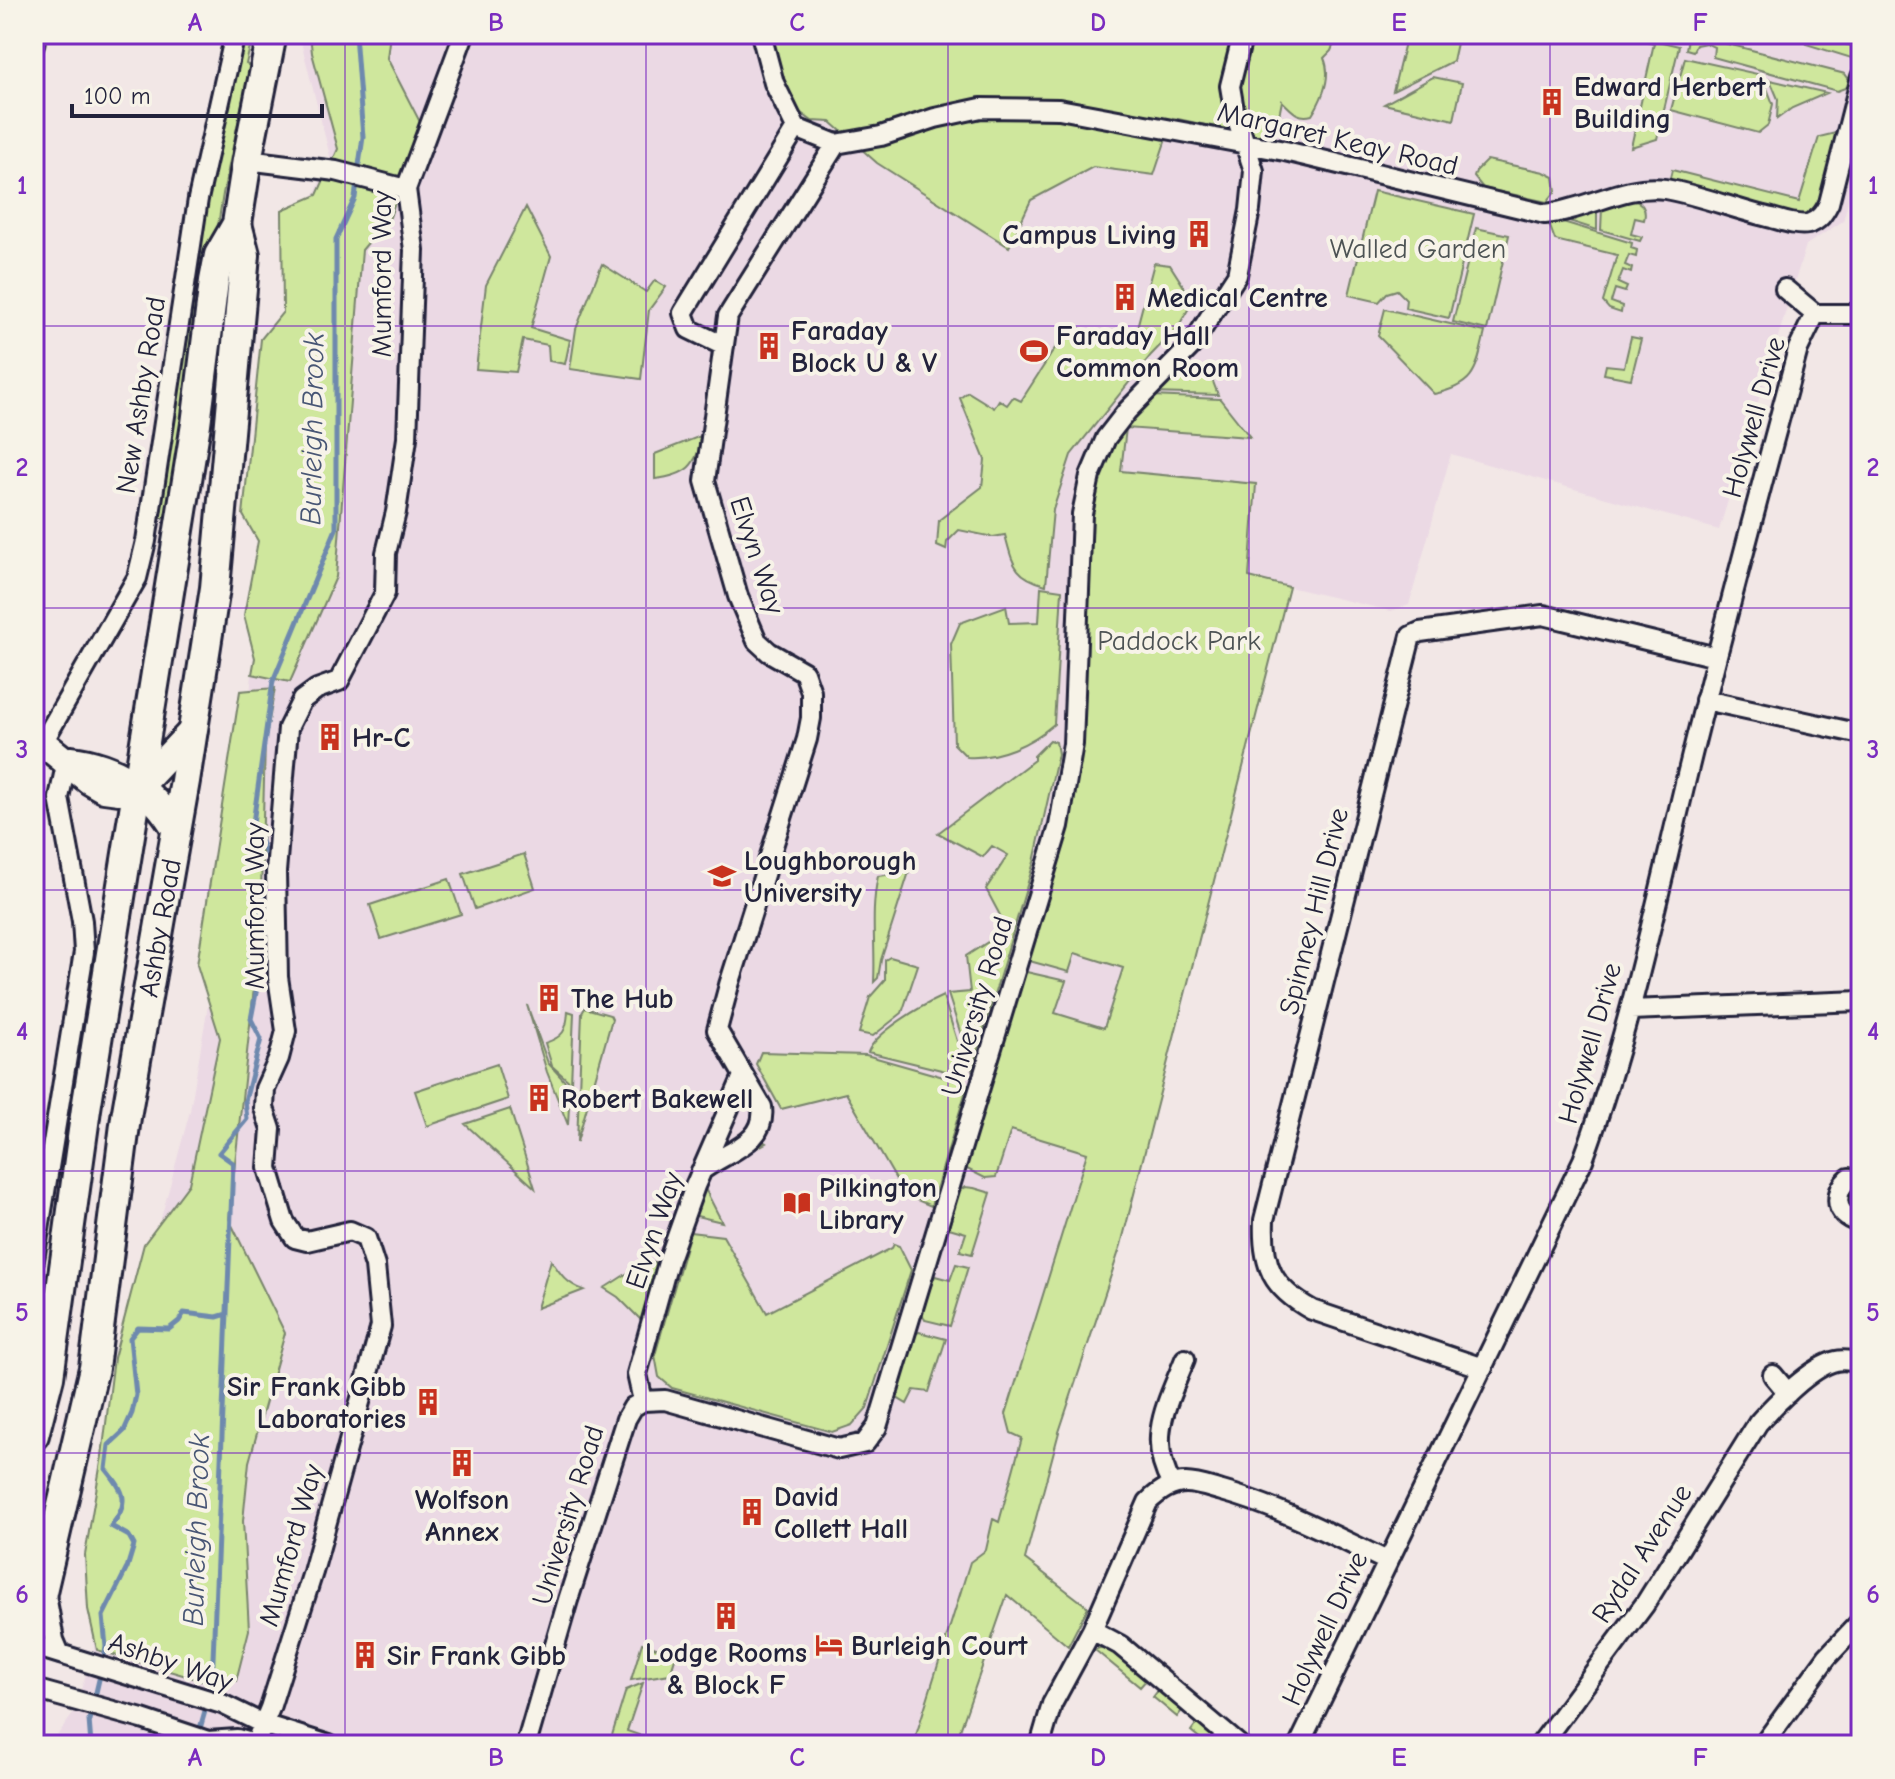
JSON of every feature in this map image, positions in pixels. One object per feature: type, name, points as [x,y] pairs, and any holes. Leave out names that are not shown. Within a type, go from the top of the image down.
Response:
[{"type":"main road","name":"Ashby Road","points":[[34,1435],[49,1377],[86,1109],[196,424],[214,281],[219,255],[237,224],[272,34]]},
{"type":"main road","name":"Ashby Road","points":[[34,1626],[94,1368],[126,1117],[215,588],[244,276],[245,255],[237,224]]},
{"type":"street","points":[[34,45],[36,34]]},
{"type":"street","name":"New Ashby Road","points":[[38,739],[137,578],[146,541],[198,199],[235,34]]},
{"type":"street","name":"Mumford Way","points":[[263,1724],[313,1572],[381,1326],[375,1266],[366,1238],[350,1231],[307,1241],[295,1238],[284,1221],[268,1168],[271,1129],[264,1108],[265,1089],[279,1058],[286,1031],[278,977],[276,872],[288,728],[302,700],[317,689],[339,681],[385,593],[386,553],[396,512],[407,438],[414,250],[406,189],[464,34]]},
{"type":"street","points":[[761,34],[774,83],[796,128],[836,144]]},
{"type":"street","name":"University Road","points":[[526,1745],[568,1600],[626,1419],[633,1407],[643,1401],[665,1400],[839,1449],[865,1443],[877,1427],[1059,826],[1073,744],[1082,514],[1090,476],[1106,438],[1127,411],[1191,346],[1237,275],[1254,171],[1234,110],[1230,86],[1243,34]]},
{"type":"street","name":"Margaret Keay Road","points":[[836,144],[881,136],[935,118],[981,108],[1059,109],[1285,151],[1545,214],[1566,212],[1627,193],[1664,189],[1805,225],[1816,221],[1829,203],[1861,77]]},
{"type":"street","points":[[724,346],[689,329],[683,313],[796,128]]},
{"type":"street","name":"Elvyn Way","points":[[643,1401],[637,1374],[669,1259],[701,1171],[757,1135],[764,1122],[762,1107],[717,1030],[811,718],[811,692],[804,672],[769,652],[757,641],[738,596],[705,481],[728,316],[836,144]]},
{"type":"street","points":[[247,160],[336,171],[406,189]]},
{"type":"street","points":[[1785,289],[1815,314],[1861,314]]},
{"type":"street","name":"Holywell Drive","points":[[1299,1745],[1583,1160],[1630,1010],[1705,700],[1798,349],[1815,314]]},
{"type":"street","name":"Spinney Hill Drive","points":[[1483,1368],[1312,1310],[1292,1299],[1270,1273],[1263,1240],[1264,1220],[1411,636],[1420,632],[1543,615],[1716,657]]},
{"type":"street","points":[[1705,700],[1861,734]]},
{"type":"street","points":[[38,739],[104,789],[119,791],[139,787],[192,731]]},
{"type":"street","points":[[103,767],[121,759],[148,733]]},
{"type":"street","points":[[67,760],[103,767],[139,787],[159,803],[176,830]]},
{"type":"street","points":[[34,1260],[84,952],[82,921],[59,798],[67,760]]},
{"type":"street","points":[[1630,1010],[1861,1001]]},
{"type":"street","points":[[701,1171],[743,1076]]},
{"type":"street","points":[[1861,1180],[1849,1178],[1840,1188],[1838,1197],[1839,1207],[1847,1217],[1853,1220],[1861,1217]]},
{"type":"street","points":[[1172,1485],[1160,1455],[1158,1438],[1180,1397],[1185,1359]]},
{"type":"street","name":"Rydal Avenue","points":[[1540,1745],[1645,1604],[1758,1423],[1788,1393],[1823,1366],[1851,1360],[1861,1364]]},
{"type":"street","points":[[1773,1375],[1788,1393]]},
{"type":"street","points":[[1040,1745],[1052,1704],[1092,1630],[1148,1502],[1158,1492],[1172,1485],[1187,1483],[1266,1504],[1387,1561]]},
{"type":"street","points":[[44,1587],[54,1640],[60,1654]]},
{"type":"street","points":[[1763,1745],[1827,1657],[1861,1621]]},
{"type":"street","points":[[1092,1630],[1120,1645],[1239,1745]]},
{"type":"street","name":"Ashby Way","points":[[34,1646],[197,1695],[263,1724],[329,1745]]},
{"type":"street","name":"Ashby Way","points":[[34,1689],[103,1707],[208,1741],[237,1739],[257,1745],[263,1724]]},
{"type":"shaded area","name":"Loughborough University","points":[[299,34],[1861,34],[1861,152],[1843,221],[1806,245],[1719,530],[1451,454],[1409,605],[1391,611],[1289,587],[1121,1245],[1059,1432],[1025,1560],[1007,1594],[955,1745],[50,1745],[73,1714],[94,1650],[88,1555],[122,1363],[190,1111],[234,852],[259,606],[290,229],[316,191],[330,156]]},
{"type":"green space","points":[[242,34],[253,34],[246,64],[250,66],[223,194],[174,507],[165,518],[157,518],[205,215]]},
{"type":"green space","points":[[310,34],[390,34],[387,58],[421,124],[390,217],[362,250],[336,577],[290,682],[252,674],[255,658],[244,615],[258,541],[243,515],[261,339],[283,312],[282,210],[317,195],[338,149],[312,53]]},
{"type":"green space","points":[[769,34],[1338,34],[1331,51],[1324,58],[1326,80],[1312,115],[1299,115],[1282,101],[1274,140],[1173,118],[1154,175],[1093,167],[1031,200],[1009,247],[877,163],[831,122],[812,121],[797,110],[784,87]]},
{"type":"green space","points":[[1407,34],[1459,34],[1453,61],[1393,91]]},
{"type":"green space","points":[[1689,34],[1845,74],[1853,85],[1837,91],[1713,57],[1714,47],[1706,43],[1696,45],[1693,51],[1686,49]]},
{"type":"green space","points":[[1802,34],[1861,48],[1861,61],[1806,44],[1801,38]]},
{"type":"green space","points":[[1637,36],[1679,46],[1657,139],[1631,147],[1654,43]]},
{"type":"green space","points":[[1685,58],[1762,75],[1773,104],[1768,125],[1758,133],[1671,110]]},
{"type":"green space","points":[[1433,77],[1462,83],[1454,120],[1384,104]]},
{"type":"green space","points":[[1770,80],[1827,93],[1792,108],[1777,119],[1778,99]]},
{"type":"green space","points":[[1844,131],[1820,211],[1806,220],[1668,186],[1672,170],[1799,202],[1819,137]]},
{"type":"green space","points":[[1487,160],[1544,172],[1554,177],[1556,191],[1547,202],[1483,188],[1474,177]]},
{"type":"green space","name":"Walled Garden","points":[[1374,191],[1474,214],[1449,318],[1405,308],[1406,299],[1397,290],[1387,293],[1379,302],[1349,295]]},
{"type":"green space","points":[[1632,200],[1641,204],[1645,213],[1644,220],[1635,218],[1631,234],[1642,237],[1640,241],[1601,230],[1602,208]]},
{"type":"green space","points":[[526,207],[551,256],[531,328],[570,340],[565,364],[549,361],[548,345],[523,340],[516,372],[476,369],[486,285]]},
{"type":"green space","points":[[1597,209],[1597,230],[1566,220]]},
{"type":"green space","points":[[1548,221],[1563,222],[1632,243],[1631,248],[1637,250],[1636,257],[1629,255],[1625,265],[1632,268],[1631,273],[1623,270],[1618,283],[1627,287],[1625,292],[1615,289],[1611,302],[1622,306],[1621,313],[1609,309],[1603,302],[1617,255],[1555,240]]},
{"type":"green space","points":[[1476,228],[1509,235],[1487,330],[1453,322]]},
{"type":"green space","points":[[1154,263],[1170,265],[1193,301],[1178,327],[1151,355],[1071,455],[1053,510],[1046,585],[1027,578],[1016,568],[1005,535],[993,537],[959,530],[947,542],[946,550],[937,546],[939,520],[982,487],[985,460],[960,398],[968,392],[994,408],[999,400],[1007,405],[1013,397],[1021,401],[1070,325],[1128,345],[1135,335]]},
{"type":"green space","points":[[602,264],[646,292],[655,280],[666,287],[649,310],[641,379],[570,369],[576,329]]},
{"type":"green space","points":[[1385,309],[1485,332],[1472,374],[1458,386],[1434,394],[1378,336]]},
{"type":"green space","points":[[1631,337],[1641,339],[1631,379],[1604,374],[1606,365],[1624,367]]},
{"type":"green space","points":[[1186,367],[1209,371],[1218,395],[1154,393]]},
{"type":"green space","name":"Paddock Park","points":[[1151,396],[1220,399],[1250,437],[1126,428],[1121,471],[1256,484],[1249,577],[1289,587],[1121,1245],[1059,1432],[1025,1559],[1088,1607],[1068,1646],[1007,1595],[955,1745],[913,1745],[970,1562],[986,1550],[993,1519],[999,1522],[1022,1438],[1011,1433],[1006,1414],[1087,1153],[1011,1130],[996,1177],[985,1178],[961,1166],[1022,971],[1066,981],[1055,1013],[1104,1028],[1123,968],[1075,953],[1069,972],[1026,960],[1076,766],[1090,504],[1098,477],[1123,425]]},
{"type":"green space","points":[[703,435],[697,455],[688,468],[675,475],[655,479],[655,454]]},
{"type":"green space","points":[[1041,587],[1062,590],[1054,724],[1014,749],[990,756],[967,757],[954,744],[951,644],[960,623],[1006,606],[1009,623],[1039,622]]},
{"type":"green space","points":[[275,688],[265,742],[260,932],[229,1219],[285,1333],[249,1462],[243,1521],[249,1630],[236,1681],[200,1680],[97,1650],[88,1609],[85,1555],[102,1456],[114,1358],[144,1244],[189,1184],[220,1038],[197,965],[240,691]]},
{"type":"green space","points":[[1050,740],[1056,742],[1058,754],[1034,862],[972,1069],[948,994],[970,992],[966,956],[997,936],[1002,919],[986,889],[1008,855],[992,846],[983,857],[938,833],[1034,760],[1034,756]]},
{"type":"green space","points":[[524,854],[535,888],[475,909],[463,874]]},
{"type":"green space","points":[[909,872],[878,978],[874,982],[874,916],[878,876]]},
{"type":"green space","points":[[449,879],[461,914],[381,939],[370,905]]},
{"type":"green space","points":[[890,957],[918,965],[902,1013],[873,1036],[859,1033],[870,997],[885,980],[885,960]]},
{"type":"green space","points":[[943,996],[966,1076],[868,1052],[890,1028]]},
{"type":"green space","points":[[527,1005],[548,1063],[570,1087],[568,1125],[547,1072]]},
{"type":"green space","points":[[585,1008],[610,1015],[612,1019],[577,1142],[582,1013]]},
{"type":"green space","points":[[568,1011],[574,1013],[571,1083],[552,1066],[545,1043],[563,1032]]},
{"type":"green space","points":[[761,1052],[866,1055],[968,1084],[931,1206],[905,1195],[846,1093],[781,1109],[756,1064]]},
{"type":"green space","points":[[497,1064],[508,1099],[427,1126],[415,1091]]},
{"type":"green space","points":[[510,1109],[535,1188],[465,1124]]},
{"type":"green space","points":[[757,1137],[766,1143],[700,1179],[722,1222],[688,1214],[702,1172]]},
{"type":"green space","points":[[1861,1180],[1861,1217],[1853,1220],[1840,1188]]},
{"type":"green space","points":[[965,1187],[991,1193],[972,1254],[960,1251],[966,1233],[949,1228],[956,1193]]},
{"type":"green space","points":[[690,1232],[723,1236],[767,1313],[892,1248],[894,1244],[899,1246],[911,1270],[867,1408],[852,1425],[832,1432],[672,1388],[659,1377],[655,1355]]},
{"type":"green space","points":[[551,1260],[565,1278],[584,1290],[537,1308]]},
{"type":"green space","points":[[666,1262],[647,1326],[618,1297],[604,1288],[641,1266]]},
{"type":"green space","points":[[956,1264],[968,1267],[950,1326],[925,1320],[921,1311],[935,1276],[950,1280]]},
{"type":"green space","points":[[919,1332],[946,1339],[929,1392],[914,1390],[907,1404],[895,1393],[911,1337]]},
{"type":"green space","points":[[642,1643],[676,1655],[670,1674],[631,1680]]},
{"type":"green space","points":[[1110,1648],[1148,1678],[1140,1687],[1095,1650]]},
{"type":"green space","points":[[643,1683],[627,1731],[653,1740],[652,1745],[609,1745],[626,1690]]},
{"type":"green space","points":[[1160,1688],[1184,1708],[1177,1717],[1153,1697]]},
{"type":"green space","points":[[1199,1720],[1224,1741],[1220,1745],[1208,1745],[1191,1731]]},
{"type":"waterway","name":"Burleigh Brook","points":[[355,34],[363,137],[358,172]]},
{"type":"waterway","name":"Burleigh Brook","points":[[270,863],[253,823],[273,681],[336,529],[336,239],[355,198],[357,182]]},
{"type":"waterway","name":"Burleigh Brook","points":[[210,1694],[233,1163],[219,1153],[247,1119],[245,1101],[261,1039],[251,1019],[260,972],[250,957],[269,872]]},
{"type":"waterway","name":"Burleigh Brook","points":[[103,1662],[106,1647],[103,1616],[127,1568],[134,1545],[129,1536],[111,1526],[121,1510],[123,1497],[106,1469],[109,1445],[124,1431],[136,1395],[130,1338],[138,1328],[169,1329],[184,1313],[217,1317],[227,1314]]},
{"type":"waterway","name":"Burleigh Brook","points":[[94,1701],[101,1671]]},
{"type":"waterway","name":"Burleigh Brook","points":[[199,1732],[207,1704]]},
{"type":"waterway","name":"Burleigh Brook","points":[[91,1745],[89,1720],[92,1710]]},
{"type":"place","name":"Edward Herbert Building","points":[[1552,102]]},
{"type":"place","name":"Campus Living","points":[[1199,234]]},
{"type":"place","name":"Medical Centre","points":[[1125,297]]},
{"type":"place","name":"Faraday Block U & V","points":[[769,346]]},
{"type":"place","name":"Faraday Hall Common Room","points":[[1034,351]]},
{"type":"place","name":"Hr-C","points":[[330,737]]},
{"type":"place","name":"Loughborough University","points":[[722,876]]},
{"type":"place","name":"The Hub","points":[[549,998]]},
{"type":"place","name":"Robert Bakewell","points":[[539,1098]]},
{"type":"place","name":"Pilkington Library","points":[[797,1203]]},
{"type":"place","name":"Sir Frank Gibb Laboratories","points":[[428,1402]]},
{"type":"place","name":"Wolfson Annex","points":[[462,1463]]},
{"type":"place","name":"David Collett Hall","points":[[752,1512]]},
{"type":"place","name":"Lodge Rooms & Block F","points":[[726,1616]]},
{"type":"place","name":"Burleigh Court","points":[[829,1645]]},
{"type":"place","name":"Sir Frank Gibb","points":[[365,1655]]}]
